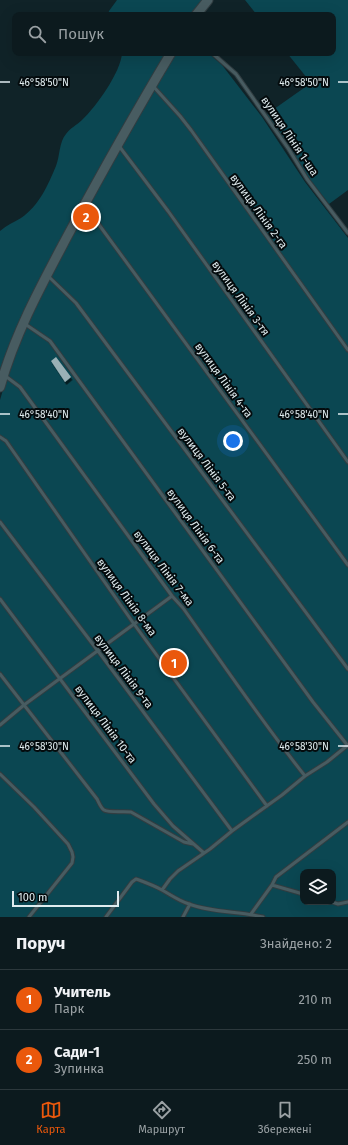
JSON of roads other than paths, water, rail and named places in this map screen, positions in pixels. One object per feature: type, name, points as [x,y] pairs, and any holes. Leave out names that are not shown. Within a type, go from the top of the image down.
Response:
[{"type":"main road","points":[[198,12],[208,0]]},
{"type":"main road","points":[[0,387],[24,323],[47,274],[118,144],[169,56]]},
{"type":"lane","name":"вулиця Лінія 1-ша","points":[[215,56],[236,74],[288,148],[307,179],[348,233]]},
{"type":"lane","name":"вулиця Лінія 2-га","points":[[152,85],[187,125],[348,350]]},
{"type":"lane","name":"вулиця Лінія 3-тя","points":[[118,144],[168,211],[348,462]]},
{"type":"lane","name":"вулиця Лінія 4-та","points":[[84,205],[348,565]]},
{"type":"lane","name":"вулиця Лінія 5-та","points":[[47,274],[76,303],[348,669]]},
{"type":"lane","name":"вулиця Лінія 6-та","points":[[24,323],[50,341],[348,746]]},
{"type":"lane","name":"вулиця Лінія 7-ма","points":[[4,374],[20,387],[172,596],[183,608],[245,694],[275,739],[305,776]]},
{"type":"lane","name":"вулиця Лінія 8-ма","points":[[0,437],[6,441],[134,624],[268,806]]},
{"type":"lane","name":"вулиця Лінія 9-та","points":[[0,522],[232,831]]},
{"type":"lane","points":[[0,725],[172,596]]},
{"type":"lane","name":"вулиця Лінія 10-та","points":[[0,599],[61,678],[154,804],[173,826],[204,853]]},
{"type":"lane","points":[[0,674],[97,799],[103,810],[131,812],[184,842],[194,844]]},
{"type":"lane","points":[[162,890],[178,871],[268,806],[305,776],[348,746]]},
{"type":"lane","points":[[0,774],[34,807],[68,844],[72,852],[72,863],[29,917]]},
{"type":"lane","points":[[251,914],[276,877],[348,822]]},
{"type":"lane","points":[[106,917],[132,882],[136,879],[190,904],[227,912],[251,914],[263,917]]},
{"type":"lane","points":[[272,885],[300,893]]},
{"type":"lane","points":[[336,903],[348,902]]},
{"type":"lane","points":[[183,917],[190,904]]},
{"type":"place","name":"Сади-1","points":[[86,217]]},
{"type":"place","name":"Учитель","points":[[174,663]]}]
